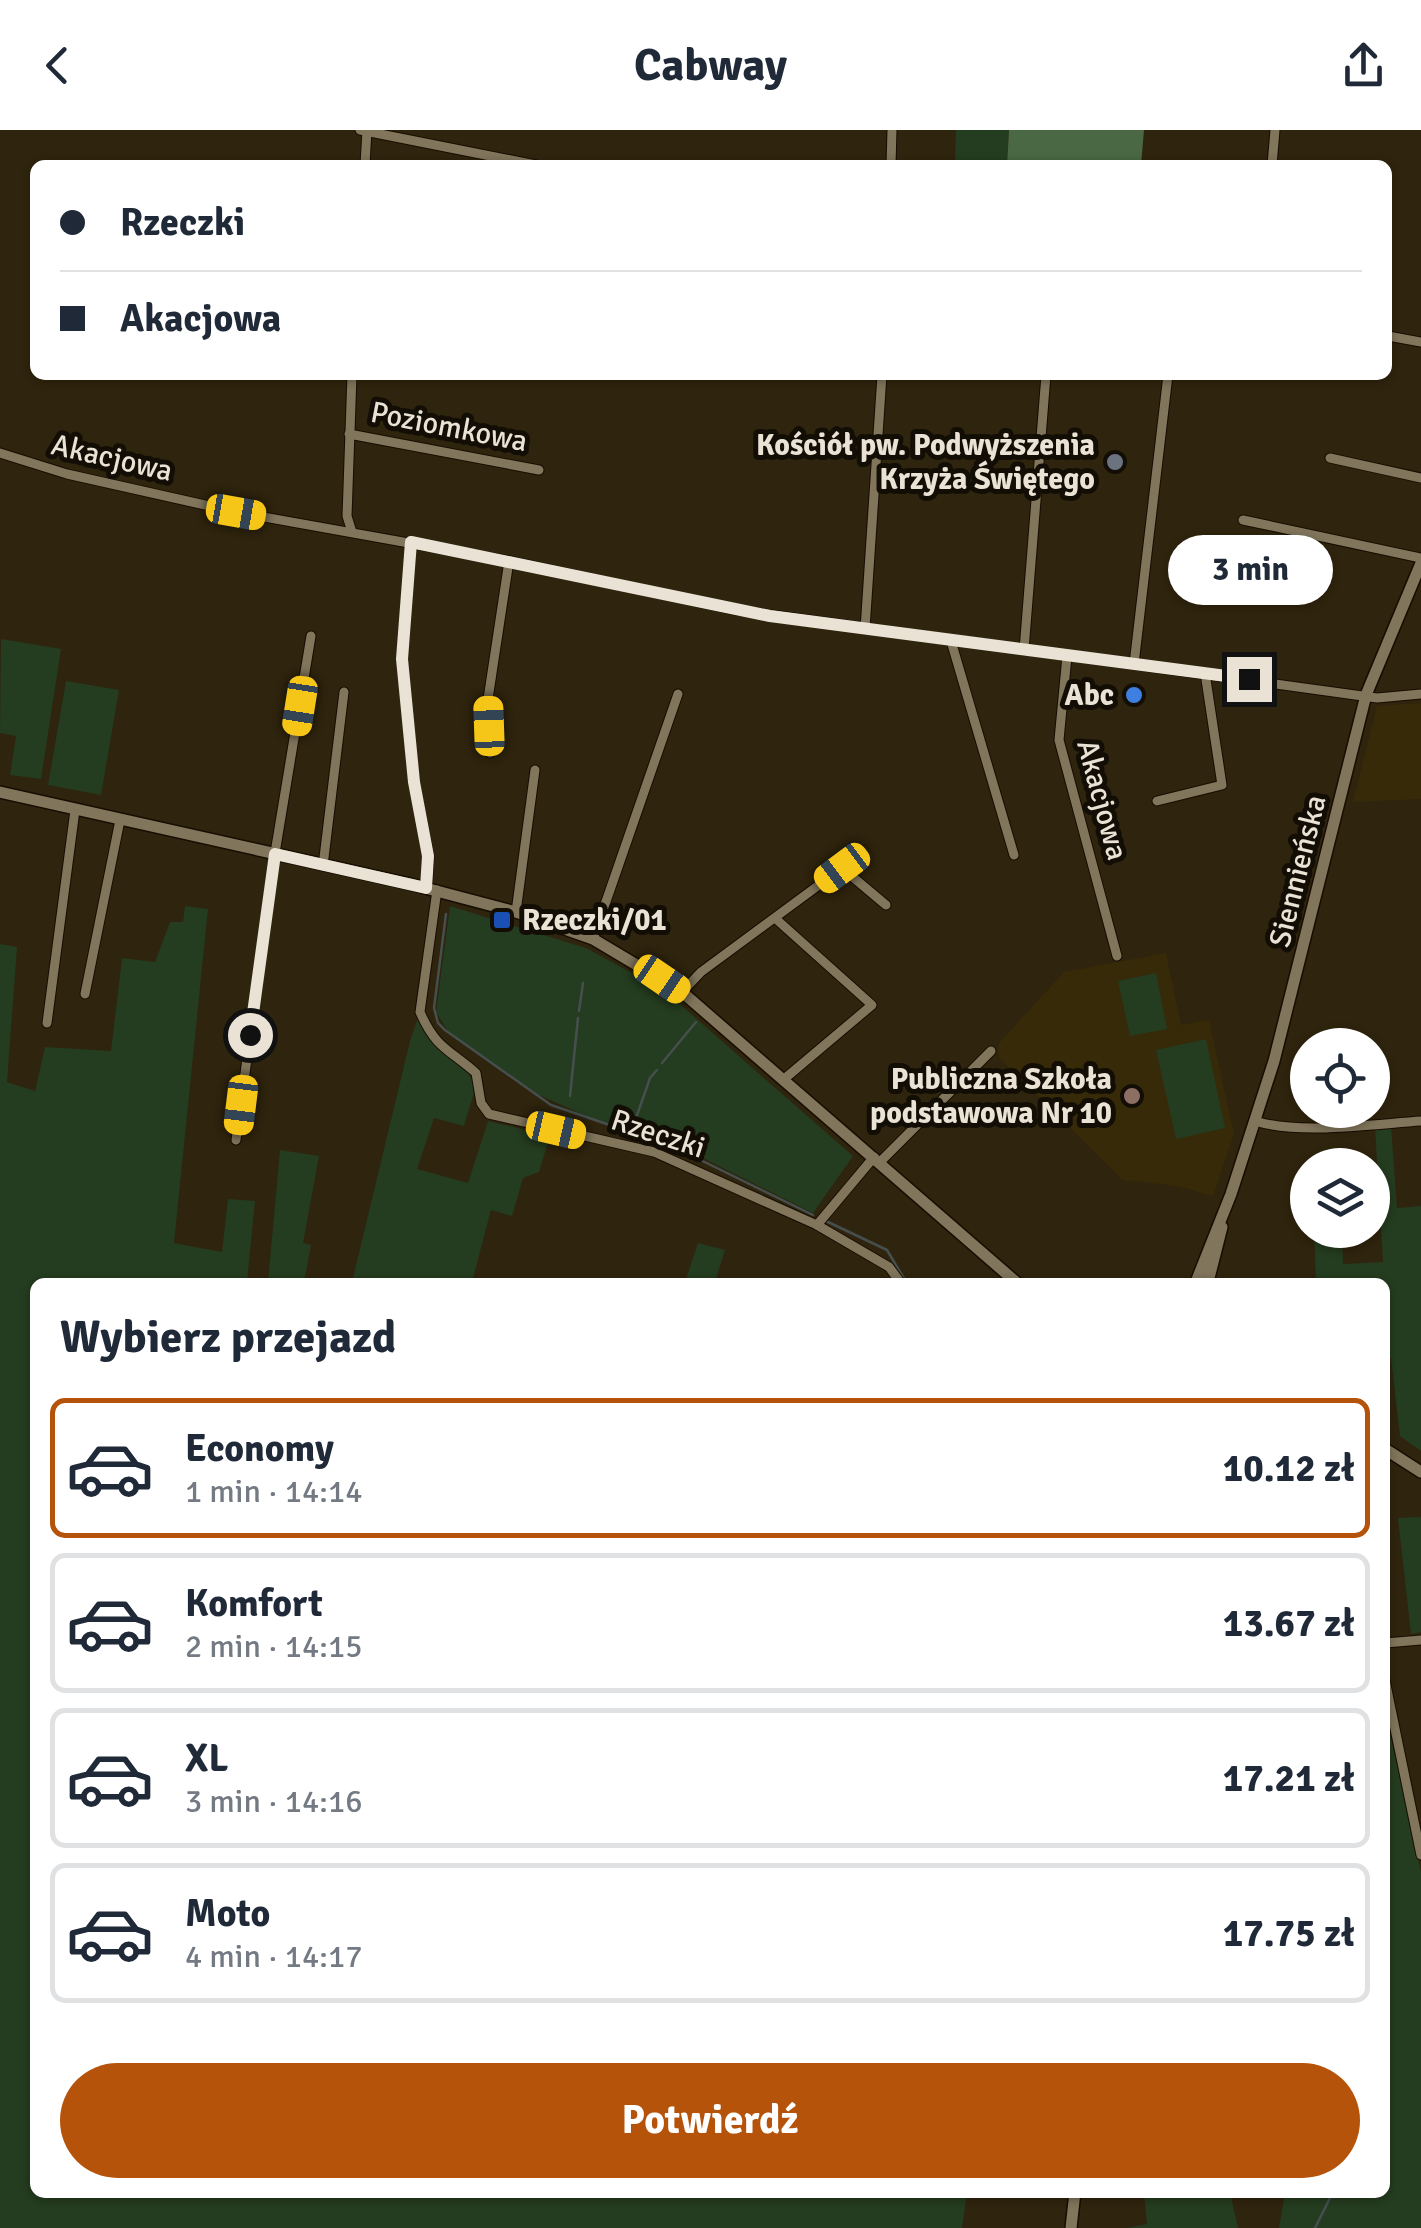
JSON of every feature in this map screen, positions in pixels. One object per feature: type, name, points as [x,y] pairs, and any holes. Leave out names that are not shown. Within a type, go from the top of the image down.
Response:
[{"type":"main road","name":"Siennieńska","points":[[1198,1278],[1255,1120],[1292,998],[1366,695],[1421,561]]},
{"type":"main road","points":[[0,792],[432,889],[593,939],[682,992],[1011,1278]]},
{"type":"main road","name":"Siennieńska","points":[[1209,1278],[1230,1194]]},
{"type":"main road","points":[[1390,1451],[1421,1472]]},
{"type":"main road","points":[[1071,2228],[1074,2198]]},
{"type":"street","points":[[365,160],[365,130],[512,160]]},
{"type":"street","points":[[891,160],[892,130]]},
{"type":"street","points":[[1272,160],[1275,130]]},
{"type":"street","points":[[1392,337],[1421,342]]},
{"type":"street","points":[[352,380],[347,516],[352,532]]},
{"type":"street","points":[[865,630],[882,380]]},
{"type":"street","points":[[1024,650],[1046,380]]},
{"type":"street","points":[[1134,664],[1167,380]]},
{"type":"street","name":"Poziomkowa","points":[[349,434],[539,470]]},
{"type":"street","name":"Akacjowa","points":[[0,453],[67,474],[236,512],[509,561],[736,610],[1382,698],[1421,694]]},
{"type":"street","points":[[1330,458],[1421,478]]},
{"type":"street","name":"Siennieńska","points":[[1243,520],[1421,561]]},
{"type":"street","name":"Rzeczki","points":[[411,542],[402,659],[414,782],[432,889],[420,1012],[428,1031],[441,1048],[476,1073],[481,1103],[488,1114],[654,1152],[817,1225],[889,1267],[897,1278]]},
{"type":"street","points":[[490,753],[488,699],[509,561]]},
{"type":"street","points":[[236,1140],[275,854],[311,636]]},
{"type":"street","points":[[950,641],[1014,855]]},
{"type":"street","name":"Akacjowa","points":[[1067,656],[1059,740],[1118,956]]},
{"type":"street","name":"Akacjowa","points":[[1157,801],[1222,785],[1205,673]]},
{"type":"street","points":[[323,866],[344,692]]},
{"type":"street","points":[[593,939],[678,694]]},
{"type":"street","points":[[516,912],[535,770]]},
{"type":"street","points":[[47,1022],[76,810]]},
{"type":"street","points":[[85,994],[120,820]]},
{"type":"street","points":[[682,992],[701,972],[842,868],[886,905]]},
{"type":"street","points":[[776,918],[872,1005],[783,1080]]},
{"type":"street","points":[[817,1225],[877,1160],[992,1050]]},
{"type":"street","points":[[1255,1120],[1272,1125],[1323,1126],[1421,1122]]},
{"type":"street","points":[[1390,1643],[1421,1640]]},
{"type":"street","points":[[1390,1704],[1421,1855]]},
{"type":"shaded area","points":[[1421,703],[1421,799],[1353,802],[1377,706]]},
{"type":"shaded area","name":"Publiczna Szkoła podstawowa Nr 10","points":[[1166,953],[1181,1025],[1209,1020],[1234,1134],[1213,1196],[1178,1186],[1123,1180],[999,1058],[999,1043],[1064,972]]},
{"type":"green space","points":[[956,130],[1009,130],[1007,160],[955,160]]},
{"type":"green space","points":[[1009,130],[1144,130],[1141,160],[1007,160]]},
{"type":"green space","points":[[1,639],[61,649],[41,779],[10,775],[16,736],[0,733]]},
{"type":"green space","points":[[66,681],[119,690],[101,795],[48,785]]},
{"type":"green space","points":[[185,906],[208,909],[174,1243],[222,1252],[228,1199],[255,1201],[247,1278],[30,1278],[30,2198],[966,2198],[962,2228],[0,2228],[0,944],[17,947],[7,1082],[35,1091],[45,1047],[111,1051],[122,958],[155,962],[170,922],[183,922]]},
{"type":"green space","points":[[450,906],[586,948],[665,991],[853,1156],[813,1213],[677,1145],[590,1118],[537,1094],[448,1031],[436,1012]]},
{"type":"green space","points":[[1156,973],[1167,1029],[1130,1036],[1118,981]]},
{"type":"green space","points":[[420,1012],[472,1078],[475,1090],[464,1126],[434,1118],[417,1169],[468,1183],[488,1121],[550,1136],[539,1172],[523,1178],[512,1216],[491,1210],[473,1278],[353,1278]]},
{"type":"green space","points":[[1206,1039],[1225,1128],[1176,1139],[1156,1050]]},
{"type":"green space","points":[[1391,1126],[1397,1208],[1421,1206],[1421,1451],[1400,1436],[1390,1358],[1390,1278],[1316,1278],[1315,1248],[1343,1248],[1343,1264],[1383,1262],[1382,1248],[1390,1248],[1390,1148],[1376,1148],[1375,1128]]},
{"type":"green space","points":[[280,1150],[319,1156],[303,1243],[311,1245],[305,1278],[268,1278]]},
{"type":"green space","points":[[698,1243],[725,1250],[716,1278],[686,1278]]},
{"type":"green space","points":[[1421,1517],[1421,1632],[1411,1634],[1398,1518]]},
{"type":"green space","points":[[1390,1734],[1421,1872],[1421,2228],[1279,2228],[1284,2198],[1390,2198]]},
{"type":"green space","points":[[1144,2198],[1231,2198],[1238,2228],[1127,2228],[1147,2224]]},
{"type":"waterway","points":[[446,914],[434,1008],[438,1023],[445,1030],[551,1105],[674,1147],[813,1215]]},
{"type":"waterway","points":[[579,1011],[583,983]]},
{"type":"waterway","points":[[570,1096],[578,1018]]},
{"type":"waterway","points":[[662,1063],[696,1022]]},
{"type":"waterway","points":[[636,1118],[650,1078],[657,1070]]},
{"type":"waterway","points":[[826,1221],[887,1250],[904,1278]]},
{"type":"waterway","points":[[1315,2228],[1330,2198]]},
{"type":"place","name":"Kościół pw. Podwyższenia Krzyża Świętego","points":[[1115,462]]},
{"type":"place","name":"Abc","points":[[1134,695]]},
{"type":"place","name":"Rzeczki/01","points":[[502,920]]},
{"type":"place","name":"Publiczna Szkoła podstawowa Nr 10","points":[[1132,1096]]},
{"type":"route","points":[[250,1035],[275,854],[426,888],[428,856],[414,782],[402,659],[411,542],[770,616],[1249,679]]}]
